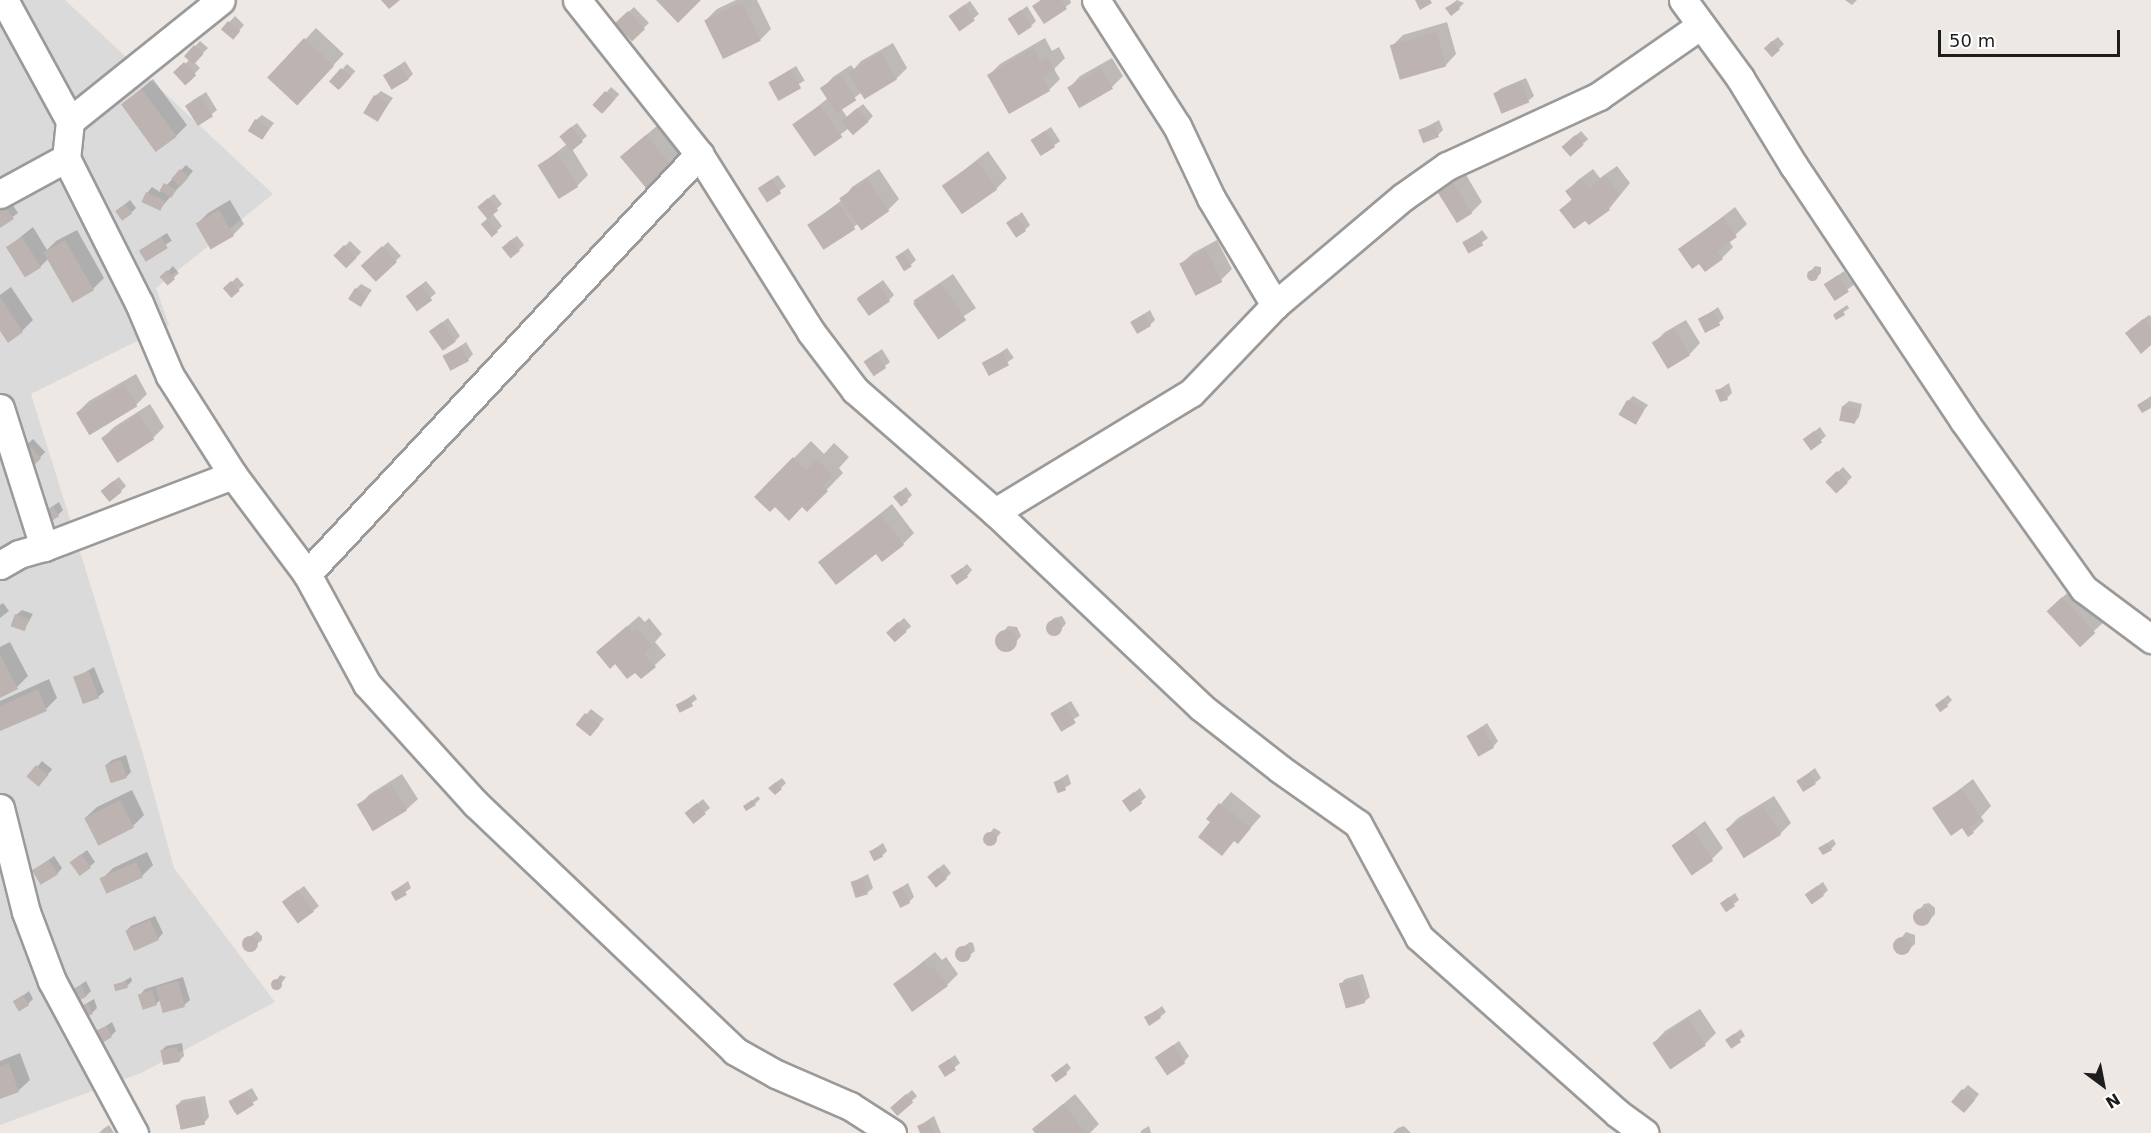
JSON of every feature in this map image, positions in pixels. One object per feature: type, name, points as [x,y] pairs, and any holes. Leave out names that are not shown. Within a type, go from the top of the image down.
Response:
[{"type":"street","points":[[3,0],[70,121],[66,158],[139,303],[170,376],[233,475],[307,574],[367,684],[476,804],[735,1051],[776,1074],[850,1106],[892,1133]]},
{"type":"street","points":[[70,121],[220,0]]},
{"type":"street","points":[[577,0],[699,154],[811,332],[855,390],[995,512],[1201,707],[1358,824],[1419,937],[1617,1113],[1645,1133]]},
{"type":"street","points":[[1096,0],[1177,126],[1216,208],[1275,304]]},
{"type":"street","points":[[1683,0],[1740,78],[1794,166],[1964,421],[2084,589],[2151,639]]},
{"type":"street","points":[[995,512],[1191,393],[1275,304],[1403,197],[1447,166],[1599,96],[1701,25]]},
{"type":"street","points":[[307,574],[699,154]]},
{"type":"street","points":[[0,195],[66,158]]},
{"type":"street","points":[[0,408],[44,547]]},
{"type":"street","points":[[0,565],[19,554],[44,547],[233,475]]},
{"type":"street","points":[[0,808],[26,912],[52,981],[134,1133]]},
{"type":"shaded area","points":[[0,0],[65,0],[273,194],[156,288],[169,325],[31,394],[143,754],[174,868],[275,1002],[141,1073],[0,1125]]},
{"type":"building","points":[[381,0],[400,0],[389,9]]},
{"type":"building","points":[[656,0],[701,0],[678,23]]},
{"type":"building","points":[[1041,0],[1061,0],[1067,9],[1044,24],[1032,6]]},
{"type":"building","points":[[1415,0],[1430,0],[1432,3],[1420,10]]},
{"type":"building","points":[[742,2],[761,41],[723,59],[704,20]]},
{"type":"building","points":[[1455,2],[1460,9],[1451,16],[1445,8]]},
{"type":"building","points":[[964,5],[975,21],[959,31],[948,16]]},
{"type":"building","points":[[1021,10],[1032,27],[1018,35],[1008,19]]},
{"type":"building","points":[[628,11],[645,29],[632,42],[615,23]]},
{"type":"building","points":[[228,21],[240,31],[233,40],[221,29]]},
{"type":"building","points":[[1436,32],[1446,67],[1400,80],[1390,45]]},
{"type":"building","points":[[304,38],[334,66],[297,105],[267,77]]},
{"type":"building","points":[[1772,41],[1780,50],[1772,57],[1764,48]]},
{"type":"building","points":[[194,45],[204,54],[194,65],[184,56]]},
{"type":"building","points":[[1033,48],[1040,61],[1048,57],[1055,70],[1042,77],[1050,91],[1009,114],[987,75]]},
{"type":"building","points":[[881,53],[897,80],[864,99],[848,73]]},
{"type":"building","points":[[184,62],[196,75],[185,85],[173,72]]},
{"type":"building","points":[[400,65],[409,80],[392,90],[383,75]]},
{"type":"building","points":[[341,68],[351,77],[339,90],[329,81]]},
{"type":"building","points":[[1101,68],[1113,89],[1079,108],[1067,88]]},
{"type":"building","points":[[791,70],[801,88],[778,101],[768,83]]},
{"type":"building","points":[[840,75],[856,100],[836,113],[820,88]]},
{"type":"building","points":[[1521,82],[1529,102],[1501,114],[1493,93]]},
{"type":"building","points":[[142,89],[177,137],[156,152],[121,104]]},
{"type":"building","points":[[605,91],[615,100],[602,114],[592,105]]},
{"type":"building","points":[[374,95],[389,104],[378,122],[363,113]]},
{"type":"building","points":[[200,96],[213,116],[198,126],[185,106]]},
{"type":"building","points":[[820,105],[842,137],[815,156],[792,125]]},
{"type":"building","points":[[857,108],[869,122],[853,135],[841,122]]},
{"type":"building","points":[[255,119],[270,128],[262,140],[248,131]]},
{"type":"building","points":[[1434,124],[1439,137],[1423,143],[1418,130]]},
{"type":"building","points":[[571,127],[583,142],[571,151],[559,136]]},
{"type":"building","points":[[1045,131],[1055,147],[1041,156],[1031,140]]},
{"type":"building","points":[[646,135],[673,167],[647,189],[620,157]]},
{"type":"building","points":[[1575,135],[1584,145],[1570,157],[1562,147]]},
{"type":"building","points":[[557,153],[578,187],[559,199],[537,165]]},
{"type":"building","points":[[977,161],[997,190],[962,214],[942,186]]},
{"type":"building","points":[[180,169],[189,177],[180,187],[171,179]]},
{"type":"building","points":[[1606,176],[1620,195],[1607,205],[1610,210],[1589,225],[1585,221],[1574,229],[1559,210],[1572,200],[1565,191],[1582,179],[1589,188]]},
{"type":"building","points":[[772,179],[781,193],[767,203],[758,188]]},
{"type":"building","points":[[867,179],[889,211],[862,230],[839,199]]},
{"type":"building","points":[[164,183],[176,190],[172,198],[160,191]]},
{"type":"building","points":[[1453,183],[1472,214],[1457,223],[1438,193]]},
{"type":"building","points":[[146,192],[165,201],[160,211],[141,202]]},
{"type":"building","points":[[488,198],[498,210],[488,219],[477,207]]},
{"type":"building","points":[[0,199],[14,219],[0,228]]},
{"type":"building","points":[[125,204],[132,214],[122,221],[115,211]]},
{"type":"building","points":[[839,204],[855,229],[823,250],[807,225]]},
{"type":"building","points":[[219,210],[234,236],[211,249],[196,224]]},
{"type":"building","points":[[1016,216],[1026,231],[1016,238],[1006,223]]},
{"type":"building","points":[[1723,217],[1737,237],[1717,251],[1723,259],[1705,272],[1699,264],[1692,269],[1678,249]]},
{"type":"building","points":[[487,219],[498,232],[492,237],[481,224]]},
{"type":"building","points":[[1477,234],[1483,245],[1468,254],[1462,242]]},
{"type":"building","points":[[22,237],[41,268],[25,278],[6,247]]},
{"type":"building","points":[[161,237],[168,248],[146,262],[139,251]]},
{"type":"building","points":[[65,240],[94,290],[72,303],[43,252]]},
{"type":"building","points":[[511,240],[520,251],[510,258],[502,248]]},
{"type":"building","points":[[344,245],[357,258],[346,268],[333,256]]},
{"type":"building","points":[[382,246],[397,262],[376,282],[361,266]]},
{"type":"building","points":[[1206,250],[1222,282],[1196,296],[1179,264]]},
{"type":"building","points":[[903,252],[912,267],[904,271],[895,257]]},
{"type":"building","points":[[1812,269],[1818,275],[1812,281],[1806,275]]},
{"type":"building","points":[[167,270],[175,279],[168,286],[160,277]]},
{"type":"building","points":[[1838,275],[1849,292],[1835,301],[1824,284]]},
{"type":"building","points":[[231,281],[240,291],[232,298],[223,288]]},
{"type":"building","points":[[878,284],[890,301],[869,316],[857,299]]},
{"type":"building","points":[[941,284],[966,320],[938,340],[913,304]]},
{"type":"building","points":[[421,285],[432,300],[417,312],[406,296]]},
{"type":"building","points":[[355,288],[368,296],[361,307],[348,299]]},
{"type":"building","points":[[0,297],[23,332],[8,343],[0,331]]},
{"type":"building","points":[[1842,309],[1845,315],[1836,320],[1833,315]]},
{"type":"building","points":[[1713,311],[1720,325],[1705,333],[1698,319]]},
{"type":"building","points":[[1144,314],[1151,326],[1137,334],[1130,322]]},
{"type":"building","points":[[2143,319],[2151,328],[2151,345],[2141,354],[2125,333]]},
{"type":"building","points":[[442,322],[456,342],[443,351],[429,331]]},
{"type":"building","points":[[1674,329],[1690,356],[1668,369],[1652,342]]},
{"type":"building","points":[[461,346],[469,361],[450,371],[442,356]]},
{"type":"building","points":[[1002,352],[1009,365],[989,376],[982,363]]},
{"type":"building","points":[[876,353],[886,368],[874,376],[864,361]]},
{"type":"building","points":[[124,384],[137,406],[89,435],[76,413]]},
{"type":"building","points":[[1724,388],[1728,400],[1720,402],[1715,390]]},
{"type":"building","points":[[2147,399],[2151,408],[2142,413],[2137,405]]},
{"type":"building","points":[[1627,400],[1644,410],[1636,425],[1618,415]]},
{"type":"building","points":[[1842,406],[1858,409],[1855,424],[1839,421]]},
{"type":"building","points":[[138,414],[154,439],[117,463],[101,438]]},
{"type":"building","points":[[1814,431],[1822,442],[1811,451],[1803,439]]},
{"type":"building","points":[[27,443],[41,458],[30,469],[15,454]]},
{"type":"building","points":[[793,457],[806,470],[817,459],[833,475],[823,486],[828,491],[807,512],[802,507],[789,521],[775,507],[770,512],[754,497]]},
{"type":"building","points":[[1837,471],[1848,483],[1836,494],[1825,482]]},
{"type":"building","points":[[113,481],[122,492],[109,502],[101,491]]},
{"type":"building","points":[[900,491],[908,501],[901,507],[893,497]]},
{"type":"building","points":[[53,506],[59,516],[48,523],[42,513]]},
{"type":"building","points":[[880,514],[904,545],[882,562],[876,554],[836,585],[818,562]]},
{"type":"building","points":[[962,568],[968,577],[957,585],[950,576]]},
{"type":"building","points":[[2062,597],[2095,633],[2080,647],[2047,611]]},
{"type":"building","points":[[15,614],[29,619],[25,631],[11,626]]},
{"type":"building","points":[[1054,620],[1062,628],[1054,636],[1046,628]]},
{"type":"building","points":[[898,622],[907,632],[895,642],[886,633]]},
{"type":"building","points":[[627,626],[633,632],[637,628],[652,646],[644,653],[656,667],[641,679],[635,673],[627,679],[615,664],[610,669],[596,652]]},
{"type":"building","points":[[1006,630],[1014,633],[1017,641],[1014,649],[1006,652],[998,649],[995,641],[998,633]]},
{"type":"building","points":[[0,654],[18,689],[0,698]]},
{"type":"building","points":[[89,671],[99,698],[83,704],[73,677]]},
{"type":"building","points":[[38,689],[47,711],[0,731],[0,706]]},
{"type":"building","points":[[689,698],[693,706],[680,713],[676,705]]},
{"type":"building","points":[[1943,699],[1948,706],[1940,712],[1935,705]]},
{"type":"building","points":[[1065,705],[1076,723],[1061,732],[1050,714]]},
{"type":"building","points":[[585,713],[600,725],[590,737],[576,725]]},
{"type":"building","points":[[1482,727],[1494,748],[1478,757],[1466,736]]},
{"type":"building","points":[[121,760],[127,778],[111,783],[105,765]]},
{"type":"building","points":[[36,765],[48,775],[39,787],[26,776]]},
{"type":"building","points":[[1809,773],[1816,784],[1803,792],[1796,781]]},
{"type":"building","points":[[1062,779],[1066,790],[1058,793],[1054,782]]},
{"type":"building","points":[[776,782],[782,789],[775,795],[768,788]]},
{"type":"building","points":[[391,784],[407,811],[373,831],[357,805]]},
{"type":"building","points":[[1961,789],[1981,819],[1969,827],[1974,833],[1968,837],[1962,828],[1951,836],[1932,808]]},
{"type":"building","points":[[1134,792],[1142,803],[1130,812],[1122,801]]},
{"type":"building","points":[[120,800],[134,828],[98,846],[84,818]]},
{"type":"building","points":[[752,800],[756,805],[746,811],[743,806]]},
{"type":"building","points":[[697,803],[706,814],[693,824],[685,813]]},
{"type":"building","points":[[1219,803],[1251,828],[1238,844],[1234,841],[1222,856],[1198,837],[1210,822],[1206,819]]},
{"type":"building","points":[[1763,806],[1781,835],[1744,858],[1726,829]]},
{"type":"building","points":[[1693,831],[1713,861],[1692,875],[1671,846]]},
{"type":"building","points":[[990,832],[995,834],[997,839],[995,844],[990,846],[985,844],[983,839],[985,834]]},
{"type":"building","points":[[1827,843],[1832,850],[1823,855],[1818,848]]},
{"type":"building","points":[[878,847],[883,857],[874,861],[869,852]]},
{"type":"building","points":[[81,854],[91,868],[80,876],[70,862]]},
{"type":"building","points":[[49,860],[58,875],[41,885],[32,870]]},
{"type":"building","points":[[136,862],[143,878],[106,894],[99,878]]},
{"type":"building","points":[[938,868],[947,879],[936,888],[927,877]]},
{"type":"building","points":[[863,878],[868,894],[856,898],[851,882]]},
{"type":"building","points":[[402,886],[407,895],[395,901],[391,892]]},
{"type":"building","points":[[1817,886],[1824,896],[1812,904],[1805,895]]},
{"type":"building","points":[[902,887],[910,903],[900,908],[892,892]]},
{"type":"building","points":[[298,890],[314,912],[298,924],[282,902]]},
{"type":"building","points":[[1729,897],[1735,906],[1726,912],[1720,903]]},
{"type":"building","points":[[1918,908],[1926,908],[1931,913],[1929,924],[1918,926],[1913,921],[1913,913]]},
{"type":"building","points":[[150,920],[159,940],[134,951],[125,931]]},
{"type":"building","points":[[250,936],[258,944],[250,952],[242,944]]},
{"type":"building","points":[[1902,937],[1908,940],[1911,946],[1908,952],[1902,955],[1896,952],[1893,946],[1896,940]]},
{"type":"building","points":[[963,946],[969,948],[971,954],[969,960],[963,962],[957,960],[955,954],[957,948]]},
{"type":"building","points":[[924,962],[930,970],[934,967],[948,986],[912,1012],[893,984]]},
{"type":"building","points":[[276,978],[282,984],[276,990],[270,984]]},
{"type":"building","points":[[1358,978],[1365,1003],[1346,1009],[1339,984]]},
{"type":"building","points":[[126,981],[128,988],[115,991],[114,985]]},
{"type":"building","points":[[178,981],[185,1007],[163,1013],[156,987]]},
{"type":"building","points":[[81,985],[87,997],[74,1003],[68,992]]},
{"type":"building","points":[[152,990],[157,1005],[143,1010],[138,995]]},
{"type":"building","points":[[23,995],[29,1005],[19,1011],[13,1001]]},
{"type":"building","points":[[88,1003],[93,1014],[82,1019],[77,1008]]},
{"type":"building","points":[[1157,1010],[1161,1018],[1149,1026],[1144,1017]]},
{"type":"building","points":[[1688,1019],[1706,1046],[1670,1070],[1652,1043]]},
{"type":"building","points":[[106,1026],[112,1037],[99,1045],[93,1032]]},
{"type":"building","points":[[1735,1033],[1741,1042],[1731,1049],[1725,1040]]},
{"type":"building","points":[[1173,1045],[1185,1063],[1167,1076],[1155,1057]]},
{"type":"building","points":[[177,1047],[180,1062],[163,1065],[160,1050]]},
{"type":"building","points":[[949,1059],[956,1070],[945,1077],[938,1066]]},
{"type":"building","points":[[9,1063],[19,1092],[0,1099],[0,1067]]},
{"type":"building","points":[[1062,1067],[1067,1074],[1056,1083],[1051,1075]]},
{"type":"building","points":[[1962,1089],[1975,1100],[1964,1113],[1951,1102]]},
{"type":"building","points":[[246,1092],[254,1105],[237,1115],[229,1103]]},
{"type":"building","points":[[906,1094],[913,1102],[897,1116],[890,1108]]},
{"type":"building","points":[[200,1100],[205,1124],[181,1130],[176,1105]]},
{"type":"building","points":[[1063,1104],[1086,1133],[1035,1133],[1032,1129]]},
{"type":"building","points":[[929,1121],[934,1133],[920,1133],[917,1126]]}]
